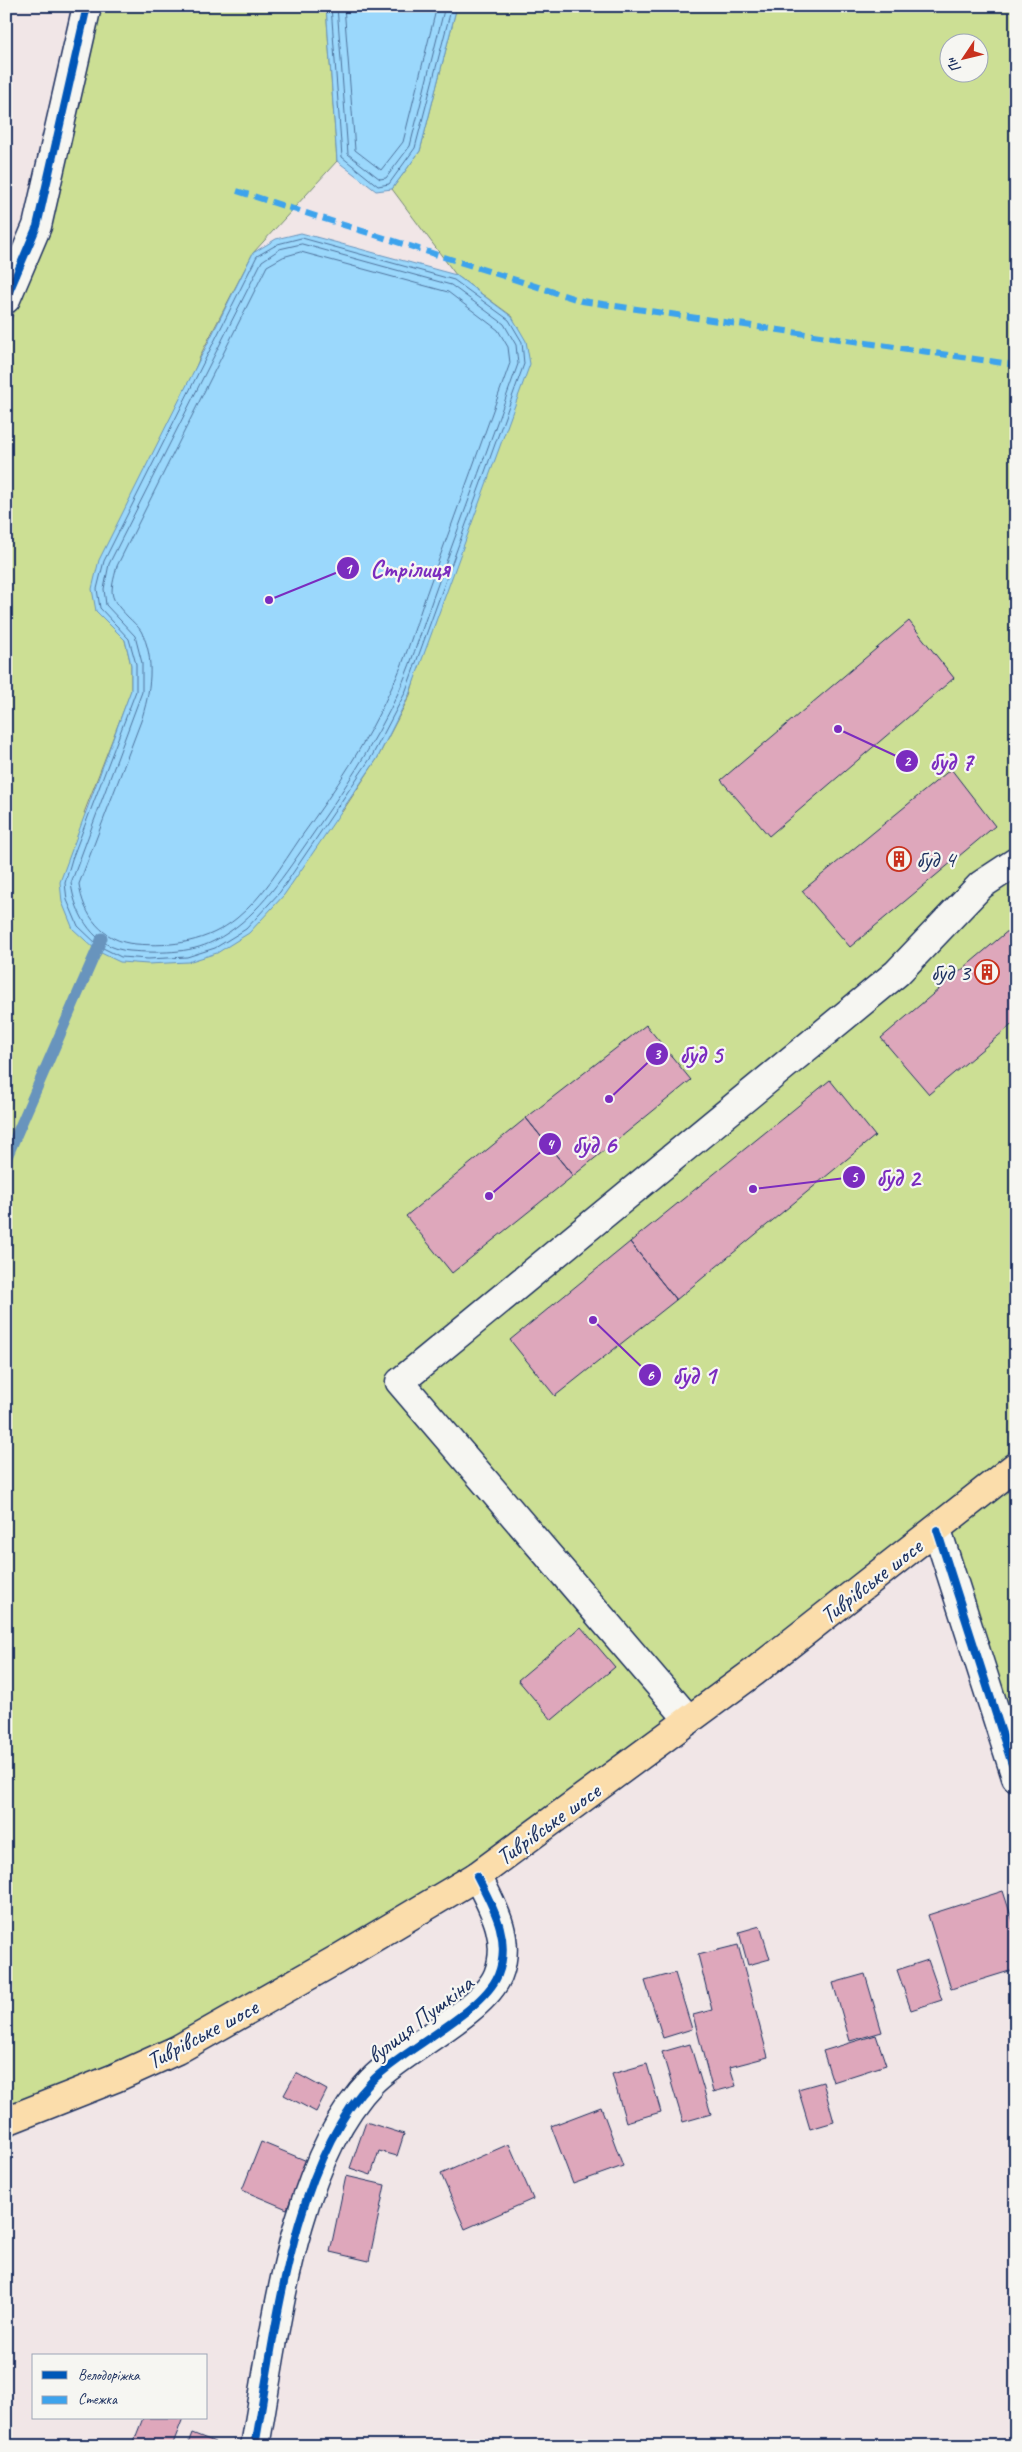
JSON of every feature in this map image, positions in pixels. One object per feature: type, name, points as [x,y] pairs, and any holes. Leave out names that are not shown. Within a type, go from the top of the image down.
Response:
[{"type":"main road","name":"Тиврівське шосе","points":[[6,2121],[115,2078],[176,2050],[336,1960],[477,1876],[689,1720],[937,1530],[1016,1466]]},
{"type":"street","points":[[6,299],[37,226],[87,6]]},
{"type":"street","points":[[689,1720],[400,1382],[897,973],[981,885],[1016,862]]},
{"type":"street","points":[[937,1530],[1014,1764]]},
{"type":"street","name":"вулиця Пушкіна","points":[[255,2446],[284,2284],[311,2184],[334,2132],[350,2108],[373,2080],[485,1996],[498,1976],[504,1948],[498,1918],[477,1876]]},
{"type":"green space","points":[[100,6],[326,6],[337,161],[253,253],[202,352],[96,611],[125,640],[131,665],[131,691],[84,813],[342,812],[377,759],[410,695],[513,317],[456,275],[392,189],[420,151],[457,6],[1016,6],[1016,1756],[937,1531],[336,1960],[6,2121],[6,331],[50,229]]},
{"type":"water","points":[[326,6],[457,6],[420,151],[392,189],[376,191],[337,161]]},
{"type":"water","points":[[301,233],[456,275],[512,317],[526,341],[530,364],[409,695],[377,759],[284,895],[249,933],[217,953],[188,962],[148,964],[120,962],[97,951],[73,929],[62,902],[60,882],[131,690],[131,665],[125,640],[96,611],[92,589],[99,560],[253,253],[276,239]]},
{"type":"building","points":[[909,621],[954,678],[769,836],[721,780]]},
{"type":"building","name":"буд 4","points":[[951,769],[995,826],[850,947],[802,891]]},
{"type":"building","name":"буд 3","points":[[1016,924],[1016,1021],[929,1094],[881,1038]]},
{"type":"building","points":[[646,1025],[691,1080],[573,1176],[526,1118]]},
{"type":"building","points":[[830,1080],[875,1136],[676,1300],[630,1242]]},
{"type":"building","points":[[526,1118],[573,1176],[452,1273],[406,1216]]},
{"type":"building","points":[[630,1242],[676,1300],[555,1396],[510,1340]]},
{"type":"building","points":[[581,1627],[615,1667],[552,1720],[518,1680]]},
{"type":"building","points":[[1003,1891],[1016,1931],[1016,1969],[951,1989],[928,1915]]},
{"type":"building","points":[[760,1926],[770,1959],[748,1965],[739,1932]]},
{"type":"building","points":[[738,1945],[768,2057],[730,2067],[736,2086],[713,2092],[693,2015],[712,2010],[698,1955]]},
{"type":"building","points":[[928,1960],[942,2000],[911,2010],[897,1970]]},
{"type":"building","points":[[675,1973],[692,2029],[663,2038],[645,1981]]},
{"type":"building","points":[[865,1974],[882,2032],[850,2041],[833,1983]]},
{"type":"building","points":[[876,2035],[886,2065],[833,2082],[823,2051]]},
{"type":"building","points":[[690,2044],[711,2114],[683,2122],[662,2052]]},
{"type":"building","points":[[647,2064],[661,2112],[626,2122],[612,2074]]},
{"type":"building","points":[[296,2073],[327,2090],[316,2112],[284,2095]]},
{"type":"building","points":[[823,2082],[834,2122],[810,2129],[798,2089]]},
{"type":"building","points":[[601,2107],[623,2166],[573,2184],[551,2126]]},
{"type":"building","points":[[366,2122],[404,2134],[397,2156],[379,2151],[371,2175],[350,2168]]},
{"type":"building","points":[[261,2142],[307,2161],[287,2209],[242,2190]]},
{"type":"building","points":[[509,2144],[533,2199],[465,2229],[441,2174]]},
{"type":"building","points":[[346,2176],[385,2185],[369,2261],[330,2252]]},
{"type":"building","points":[[142,2420],[182,2420],[172,2446],[148,2446],[134,2441]]},
{"type":"building","points":[[192,2433],[215,2442],[214,2446],[187,2446]]},
{"type":"waterway","points":[[6,1159],[102,938]]},
{"type":"marked path","points":[[237,191],[582,301],[1016,365]]},
{"type":"cycle path","points":[[6,299],[37,226],[87,6]]},
{"type":"cycle path","points":[[937,1530],[1016,1777]]},
{"type":"cycle path","points":[[255,2446],[270,2354],[291,2253],[305,2203],[323,2157],[345,2116],[372,2081],[385,2069],[476,2003],[490,1989],[498,1975],[502,1962],[502,1936],[494,1911],[477,1876]]},
{"type":"place","name":"Стрілиця","points":[[269,600]]},
{"type":"place","name":"буд 7","points":[[838,729]]},
{"type":"place","name":"буд 4","points":[[899,859]]},
{"type":"place","name":"буд 3","points":[[987,972]]},
{"type":"place","name":"буд 5","points":[[609,1099]]},
{"type":"place","name":"буд 2","points":[[753,1189]]},
{"type":"place","name":"буд 6","points":[[489,1196]]},
{"type":"place","name":"буд 1","points":[[593,1320]]}]
